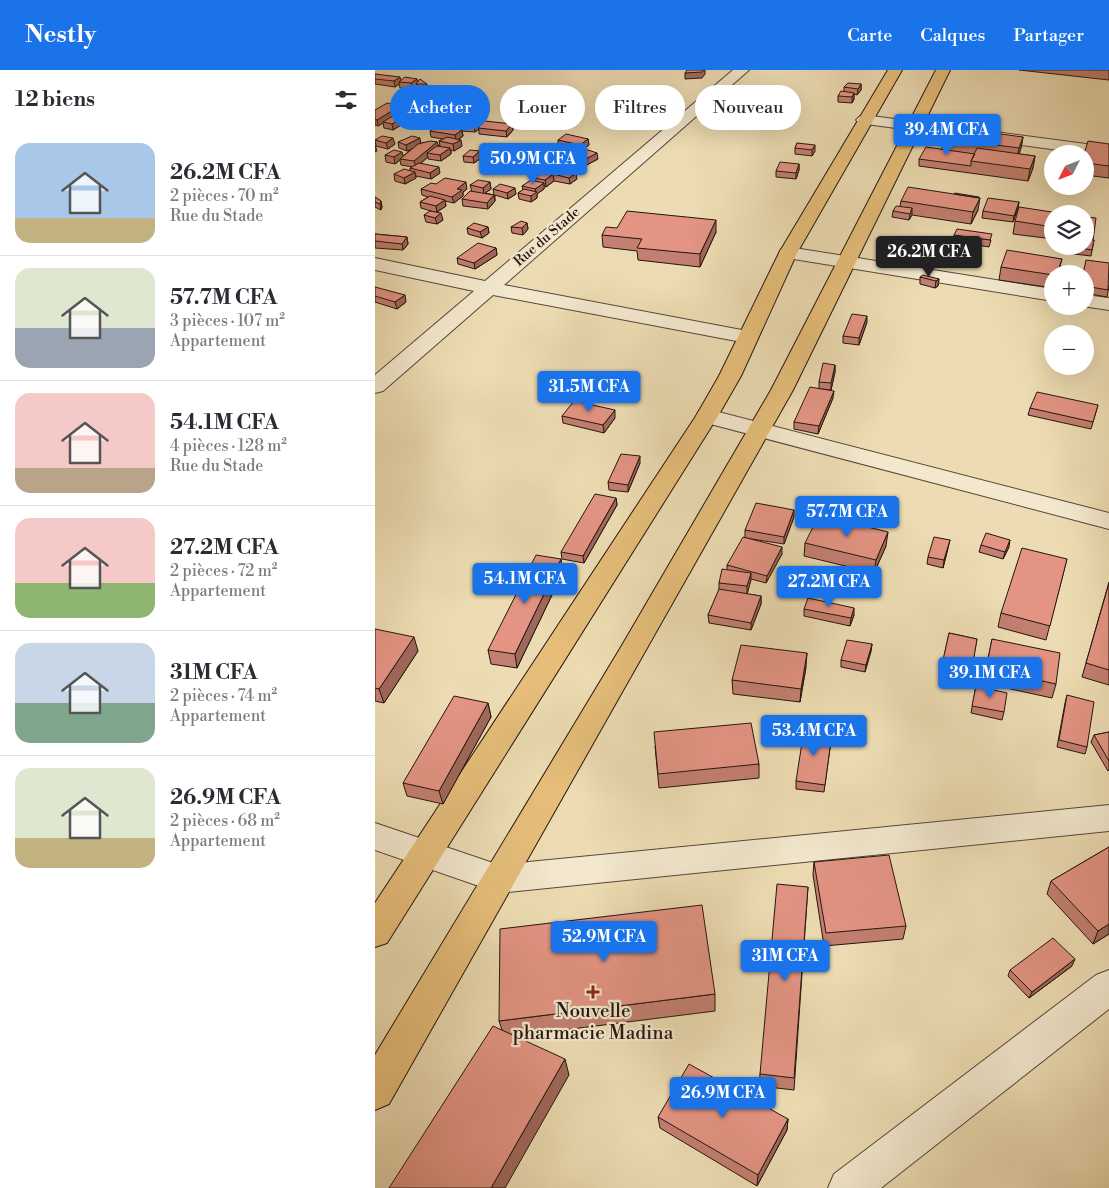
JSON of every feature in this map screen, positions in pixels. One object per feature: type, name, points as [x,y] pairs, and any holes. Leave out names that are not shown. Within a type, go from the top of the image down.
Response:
[{"type":"main road","points":[[375,932],[427,854],[707,416],[730,376],[788,253],[864,120],[895,70]]},
{"type":"main road","points":[[375,1091],[758,431],[847,262],[912,126],[943,70]]},
{"type":"street","name":"Rue du Stade","points":[[375,386],[742,70]]},
{"type":"street","points":[[864,120],[1109,152]]},
{"type":"street","points":[[788,253],[1044,294]]},
{"type":"street","points":[[375,264],[488,288],[747,337]]},
{"type":"street","points":[[1094,302],[1109,304]]},
{"type":"street","points":[[707,416],[758,431],[1109,521]]},
{"type":"street","points":[[375,836],[499,879],[1109,818]]},
{"type":"street","points":[[848,1188],[1109,987]]},
{"type":"building","points":[[687,70],[704,70],[702,72],[685,73]]},
{"type":"building","points":[[375,74],[400,77],[394,81],[375,79]]},
{"type":"building","points":[[405,77],[417,79],[411,83],[399,82]]},
{"type":"building","points":[[420,79],[427,84],[416,84]]},
{"type":"building","points":[[848,83],[861,84],[858,89],[844,87]]},
{"type":"building","points":[[841,91],[854,93],[852,97],[838,96]]},
{"type":"building","points":[[387,103],[390,104],[390,112],[377,120],[375,119],[375,110]]},
{"type":"building","points":[[390,118],[390,124],[383,122]]},
{"type":"building","points":[[490,122],[500,123],[500,130],[506,131],[490,129]]},
{"type":"building","points":[[948,127],[1023,137],[1019,148],[943,138]]},
{"type":"building","points":[[431,130],[462,130],[455,135],[430,131]]},
{"type":"building","points":[[566,134],[588,139],[580,145],[558,140]]},
{"type":"building","points":[[382,136],[393,138],[386,143],[375,140]]},
{"type":"building","points":[[412,136],[420,138],[406,145],[398,142]]},
{"type":"building","points":[[447,137],[461,140],[453,144],[439,141]]},
{"type":"building","points":[[430,141],[437,142],[414,161],[400,159],[418,144]]},
{"type":"building","points":[[1088,141],[1109,144],[1109,166],[1094,164],[1094,145],[1087,145]]},
{"type":"building","points":[[797,143],[815,145],[812,150],[795,148]]},
{"type":"building","points":[[504,145],[529,150],[517,158],[498,153]]},
{"type":"building","points":[[437,146],[450,148],[440,155],[427,153]]},
{"type":"building","points":[[926,147],[975,154],[971,161],[971,166],[919,159]]},
{"type":"building","points":[[977,148],[1035,156],[1030,169],[971,161]]},
{"type":"building","points":[[394,150],[402,152],[394,157],[385,155]]},
{"type":"building","points":[[470,150],[480,151],[473,157],[463,156]]},
{"type":"building","points":[[588,150],[597,153],[582,161],[573,158]]},
{"type":"building","points":[[780,162],[799,164],[796,173],[776,171]]},
{"type":"building","points":[[419,163],[439,167],[430,173],[410,168]]},
{"type":"building","points":[[557,167],[576,173],[569,178],[553,174],[545,180],[534,178],[545,170]]},
{"type":"building","points":[[404,169],[415,172],[404,178],[394,174]]},
{"type":"building","points":[[445,178],[466,182],[457,189],[462,190],[452,197],[421,189],[431,183],[436,184]]},
{"type":"building","points":[[478,180],[490,182],[483,188],[470,185]]},
{"type":"building","points":[[531,180],[544,183],[535,189],[522,186]]},
{"type":"building","points":[[500,184],[515,188],[507,193],[493,189]]},
{"type":"building","points":[[908,187],[980,198],[973,212],[901,201]]},
{"type":"building","points":[[524,189],[537,192],[531,196],[518,193]]},
{"type":"building","points":[[470,191],[494,195],[487,203],[462,199]]},
{"type":"building","points":[[954,194],[979,197],[979,198]]},
{"type":"building","points":[[430,196],[445,200],[436,206],[420,202]]},
{"type":"building","points":[[375,197],[381,201],[380,204],[375,202]]},
{"type":"building","points":[[988,198],[1019,202],[1014,216],[983,211]]},
{"type":"building","points":[[896,206],[912,208],[910,214],[893,211]]},
{"type":"building","points":[[1019,207],[1044,211],[1044,226],[1015,221]]},
{"type":"building","points":[[430,211],[441,213],[435,218],[424,215]]},
{"type":"building","points":[[627,211],[716,220],[700,254],[637,248],[642,239],[602,235],[606,227],[617,228]]},
{"type":"building","points":[[521,221],[527,223],[522,228],[511,227]]},
{"type":"building","points":[[474,223],[488,227],[480,232],[467,228]]},
{"type":"building","points":[[957,229],[992,234],[990,240],[954,235]]},
{"type":"building","points":[[375,234],[407,237],[402,244],[375,241]]},
{"type":"building","points":[[478,243],[496,248],[474,263],[457,258]]},
{"type":"building","points":[[1007,250],[1062,259],[1060,265],[1044,265],[1044,274],[1001,267]]},
{"type":"building","points":[[1086,260],[1109,263],[1108,290],[1094,288],[1094,265],[1085,265]]},
{"type":"building","points":[[923,275],[939,279],[936,281],[920,277]]},
{"type":"building","points":[[375,287],[405,295],[395,302],[375,296]]},
{"type":"building","points":[[852,314],[867,316],[859,338],[843,336]]},
{"type":"building","points":[[823,363],[835,365],[831,383],[819,382]]},
{"type":"building","points":[[810,387],[834,391],[819,426],[794,422]]},
{"type":"building","points":[[1037,392],[1098,405],[1093,422],[1030,408]]},
{"type":"building","points":[[574,401],[615,410],[603,425],[562,416]]},
{"type":"building","points":[[621,454],[640,456],[628,485],[608,482]]},
{"type":"building","points":[[595,494],[616,498],[583,556],[561,552]]},
{"type":"building","points":[[756,503],[794,510],[784,537],[745,530]]},
{"type":"building","points":[[819,515],[888,532],[876,560],[805,543]]},
{"type":"building","points":[[986,533],[1010,540],[1005,552],[981,545]]},
{"type":"building","points":[[743,537],[782,547],[767,576],[727,565]]},
{"type":"building","points":[[934,537],[950,540],[944,560],[928,557]]},
{"type":"building","points":[[1022,548],[1067,559],[1050,626],[1001,613]]},
{"type":"building","points":[[536,555],[561,559],[515,654],[488,650]]},
{"type":"building","points":[[722,569],[751,573],[747,586],[719,583]]},
{"type":"building","points":[[1109,583],[1109,670],[1086,663]]},
{"type":"building","points":[[719,589],[761,596],[751,623],[708,615]]},
{"type":"building","points":[[808,598],[854,608],[851,618],[804,609]]},
{"type":"building","points":[[375,629],[414,637],[379,689],[375,688]]},
{"type":"building","points":[[949,633],[977,639],[971,675],[941,669]]},
{"type":"building","points":[[992,639],[1060,653],[1056,684],[986,669]]},
{"type":"building","points":[[847,640],[872,644],[866,665],[841,660]]},
{"type":"building","points":[[741,645],[807,653],[801,689],[732,680]]},
{"type":"building","points":[[976,686],[1007,693],[1004,712],[972,706]]},
{"type":"building","points":[[1067,695],[1094,702],[1087,747],[1059,740]]},
{"type":"building","points":[[454,696],[488,703],[439,791],[403,783]]},
{"type":"building","points":[[751,723],[759,764],[658,774],[654,732]]},
{"type":"building","points":[[804,730],[832,733],[825,785],[796,781]]},
{"type":"building","points":[[1109,732],[1109,761],[1094,735]]},
{"type":"building","points":[[1109,847],[1109,924],[1098,931],[1051,881]]},
{"type":"building","points":[[889,855],[906,926],[826,933],[814,862]]},
{"type":"building","points":[[777,884],[808,887],[794,1078],[760,1074]]},
{"type":"building","points":[[702,905],[715,994],[499,1021],[500,929]]},
{"type":"building","points":[[1053,938],[1075,959],[1032,992],[1010,970]]},
{"type":"building","points":[[493,1026],[565,1059],[491,1188],[389,1188]]},
{"type":"building","points":[[689,1064],[788,1119],[758,1175],[658,1117]]},
{"type":"place","name":"Nouvelle pharmacie Madina","points":[[593,992]]}]
